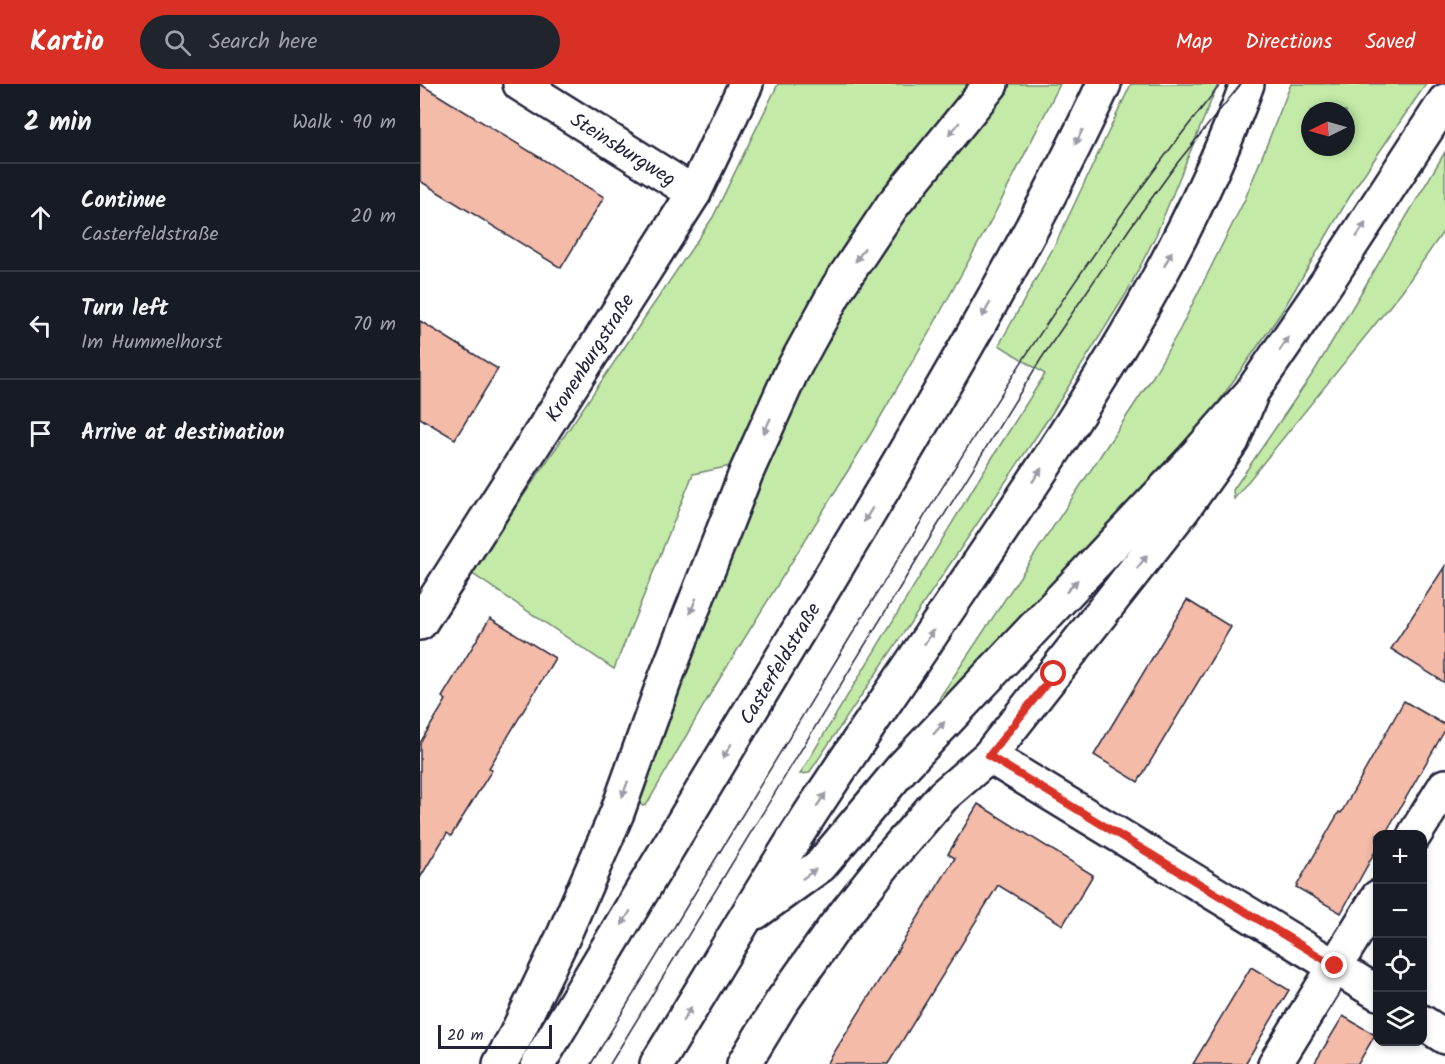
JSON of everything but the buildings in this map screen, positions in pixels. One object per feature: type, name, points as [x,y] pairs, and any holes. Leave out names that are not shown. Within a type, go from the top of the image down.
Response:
[{"type":"main road","name":"Steinsburgweg","points":[[520,84],[694,193]]},
{"type":"main road","name":"Kronenburgstraße","points":[[420,623],[694,193],[746,84]]},
{"type":"main road","points":[[500,1064],[562,937],[617,813],[663,682],[746,472],[791,373],[838,287],[892,206],[992,84]]},
{"type":"main road","name":"Casterfeldstraße","points":[[538,1064],[822,593],[1015,260],[1104,84]]},
{"type":"main road","points":[[657,1064],[786,852],[1093,392],[1141,311],[1206,183],[1230,130],[1247,84]]},
{"type":"main road","points":[[745,920],[821,865],[925,743],[1193,459],[1251,393],[1445,101]]},
{"type":"main road","points":[[744,1064],[781,1003],[834,928],[890,857],[943,796],[989,756],[1184,508],[1232,441],[1251,393]]},
{"type":"main road","points":[[989,756],[1375,992]]},
{"type":"main road","points":[[1418,830],[1445,786]]},
{"type":"main road","points":[[1275,1064],[1373,904]]},
{"type":"main road","points":[[1427,1025],[1445,1037]]},
{"type":"green space","points":[[778,84],[1060,84],[995,213],[870,435],[712,691],[647,804],[643,806],[639,803],[639,798],[686,669],[736,541],[773,457],[693,474],[614,669],[471,573],[713,217]]},
{"type":"green space","points":[[1131,84],[1218,84],[1156,235],[1126,294],[1052,413],[809,773],[800,774],[1045,374],[999,345],[1056,243]]},
{"type":"green space","points":[[1291,84],[1426,84],[1356,186],[1281,313],[1206,420],[940,704],[938,703],[1152,378],[1180,329],[1245,199]]},
{"type":"green space","points":[[1445,152],[1445,229],[1402,291],[1234,499],[1233,490],[1315,370]]},
{"type":"tram line","points":[[591,1064],[871,603],[1037,338],[1126,209],[1221,84]]},
{"type":"tram line","points":[[610,1064],[1041,359],[1132,225],[1178,162],[1241,84]]},
{"type":"route","points":[[1054,674],[989,756],[1335,966]]}]
